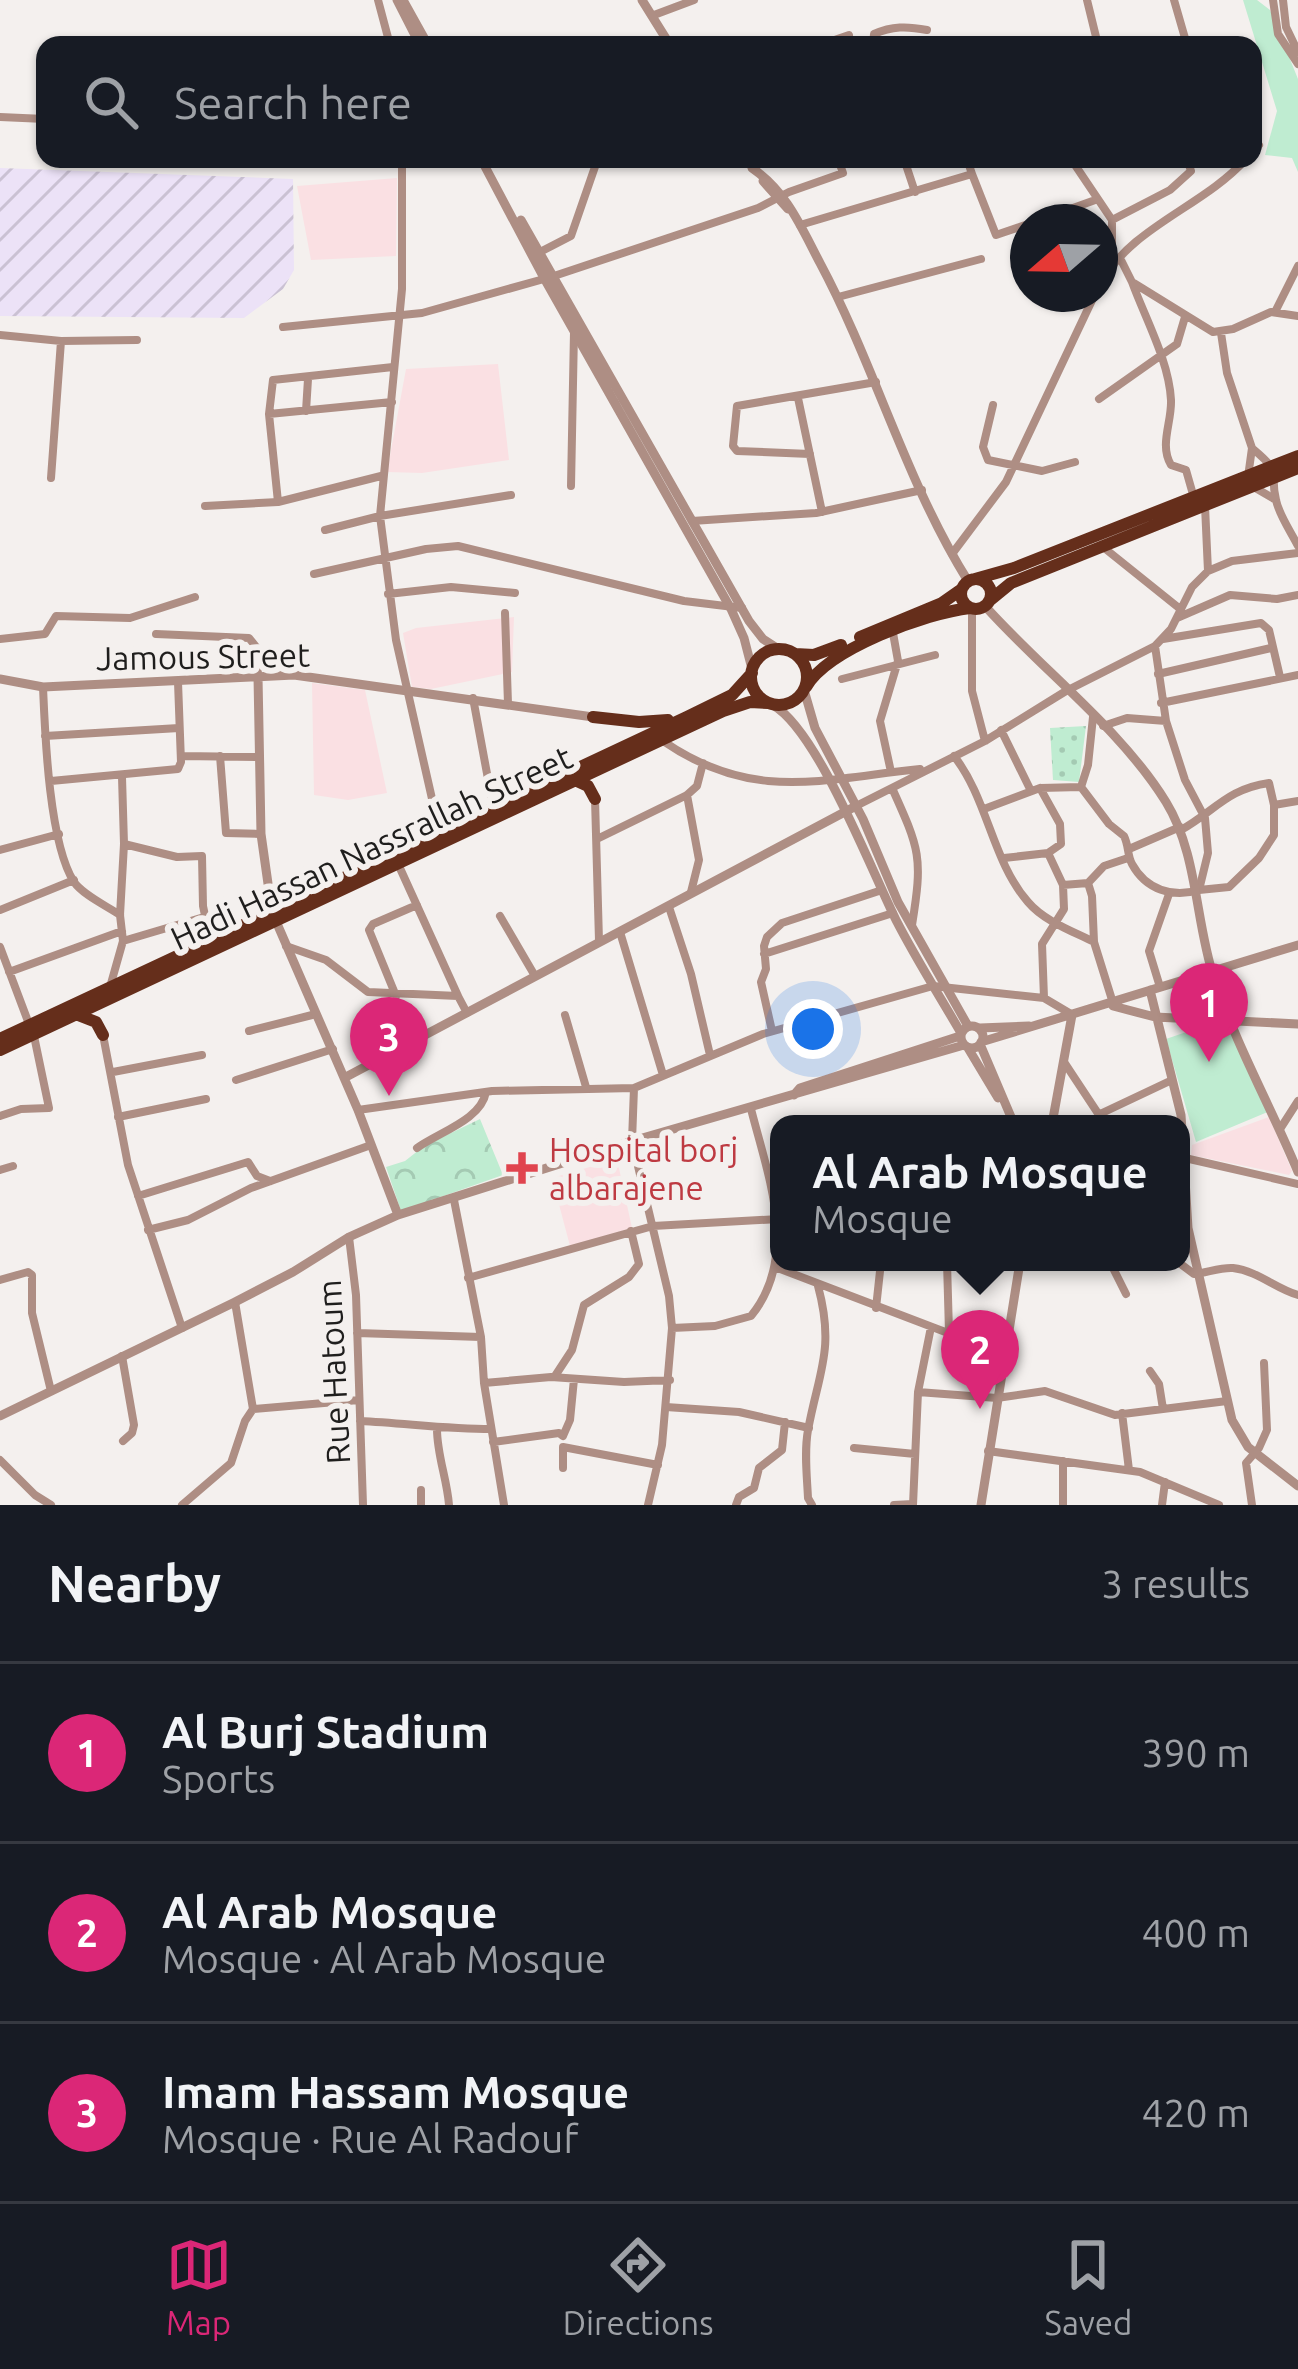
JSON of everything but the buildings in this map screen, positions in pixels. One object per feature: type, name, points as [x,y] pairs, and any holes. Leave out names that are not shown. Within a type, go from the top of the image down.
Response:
[{"type":"highway","points":[[1275,472],[1298,456]]},
{"type":"highway","points":[[1200,502],[1011,583],[979,606],[942,612],[829,659],[791,703],[770,704],[755,691],[752,671],[764,654],[780,650],[806,656],[826,651],[942,603],[968,583],[1275,472],[1298,468]]},
{"type":"highway","points":[[968,583],[962,599],[979,606]]},
{"type":"highway","points":[[968,583],[987,584],[979,606]]},
{"type":"highway","points":[[795,654],[805,666],[805,688]]},
{"type":"highway","name":"Hadi Hassan Nassrallah Street","points":[[0,1050],[31,1030],[687,717],[737,691],[752,671]]},
{"type":"highway","name":"Hadi Hassan Nassrallah Street","points":[[0,1039],[78,1015],[210,941],[399,866],[729,708],[770,704]]},
{"type":"highway","points":[[592,717],[650,722],[687,717]]},
{"type":"highway","points":[[592,717],[612,731],[616,750]]},
{"type":"highway","points":[[596,799],[598,769]]},
{"type":"highway","points":[[574,780],[588,786],[596,799]]},
{"type":"highway","points":[[103,1035],[109,995]]},
{"type":"highway","points":[[78,1015],[96,1022],[103,1035]]},
{"type":"street","points":[[378,0],[388,36]]},
{"type":"street","points":[[400,0],[419,36]]},
{"type":"street","points":[[642,0],[665,36]]},
{"type":"street","points":[[654,15],[694,0]]},
{"type":"street","points":[[1087,0],[1096,36]]},
{"type":"street","points":[[1174,0],[1184,36]]},
{"type":"street","points":[[1274,0],[1277,34],[1298,64]]},
{"type":"street","points":[[1283,0],[1286,27],[1298,52]]},
{"type":"street","points":[[874,36],[886,28],[927,30]]},
{"type":"street","points":[[0,117],[36,119]]},
{"type":"street","points":[[402,168],[399,316],[380,516],[388,594],[440,834]]},
{"type":"street","points":[[490,168],[547,278],[691,521],[736,609],[752,671]]},
{"type":"street","points":[[490,168],[574,331],[736,609],[758,635],[780,650]]},
{"type":"street","points":[[538,253],[571,236],[595,168]]},
{"type":"street","points":[[753,168],[794,214],[838,297],[968,583]]},
{"type":"street","points":[[283,327],[422,313],[547,278],[780,197],[843,173],[841,168]]},
{"type":"street","points":[[907,168],[915,192]]},
{"type":"street","points":[[970,168],[996,236],[1010,231]]},
{"type":"street","points":[[1077,168],[1101,204]]},
{"type":"street","points":[[1118,217],[1170,190],[1189,168]]},
{"type":"street","points":[[1118,258],[1237,168]]},
{"type":"street","points":[[800,225],[972,174]]},
{"type":"street","points":[[1084,204],[1098,199]]},
{"type":"street","points":[[838,297],[981,259]]},
{"type":"street","points":[[1118,263],[1132,282],[1160,359],[1171,401],[1166,455],[1171,465],[1186,470],[1200,502],[1208,571]]},
{"type":"street","points":[[1275,312],[1298,266]]},
{"type":"street","points":[[1132,282],[1221,333],[1275,312],[1298,316]]},
{"type":"street","points":[[952,555],[1015,465],[1087,312]]},
{"type":"street","points":[[1099,399],[1179,342],[1185,316]]},
{"type":"street","points":[[571,487],[574,331]]},
{"type":"street","points":[[1221,333],[1227,373],[1252,448],[1250,482],[1276,500]]},
{"type":"street","points":[[0,335],[61,341],[136,340]]},
{"type":"street","points":[[51,478],[61,341]]},
{"type":"street","points":[[278,502],[269,414],[274,380],[394,367]]},
{"type":"street","points":[[306,411],[308,379]]},
{"type":"street","points":[[810,454],[737,451],[733,446],[737,406],[877,382]]},
{"type":"street","points":[[798,398],[822,512]]},
{"type":"street","points":[[269,414],[392,402]]},
{"type":"street","points":[[993,405],[983,455],[988,460],[1042,471],[1075,461]]},
{"type":"street","points":[[1196,891],[1208,854],[1205,818],[1185,780],[1161,703],[1158,642],[1208,571],[1232,561],[1298,549],[1276,500],[1275,472],[1252,448]]},
{"type":"street","points":[[205,506],[278,502],[381,476]]},
{"type":"street","points":[[691,521],[822,512],[922,490]]},
{"type":"street","points":[[325,530],[511,495]]},
{"type":"street","points":[[314,574],[458,546],[736,609]]},
{"type":"street","points":[[1103,547],[1178,613]]},
{"type":"street","points":[[388,594],[451,587],[515,593]]},
{"type":"street","points":[[1178,613],[1230,595],[1298,595]]},
{"type":"street","points":[[0,639],[45,634],[56,616],[130,618],[194,597]]},
{"type":"street","points":[[979,606],[1102,726],[1156,787],[1180,829],[1212,972],[1298,1172]]},
{"type":"street","points":[[979,606],[972,692],[985,741]]},
{"type":"street","points":[[506,613],[508,704]]},
{"type":"street","points":[[344,1078],[985,741],[1158,642],[1258,622],[1269,630],[1280,677]]},
{"type":"street","points":[[891,772],[880,714],[896,668],[892,633]]},
{"type":"street","points":[[156,634],[249,638],[257,648],[261,834],[274,918],[398,1215]]},
{"type":"street","points":[[1158,674],[1271,648]]},
{"type":"street","points":[[842,680],[935,655]]},
{"type":"street","name":"Jamous Street","points":[[0,680],[44,687],[294,675],[592,717]]},
{"type":"street","points":[[1161,703],[1298,675]]},
{"type":"street","points":[[51,781],[175,770],[181,755],[178,682]]},
{"type":"street","points":[[44,687],[45,736],[58,834],[74,880],[120,915]]},
{"type":"street","points":[[805,688],[815,728],[841,779],[892,913],[970,1038],[1010,1115]]},
{"type":"street","points":[[473,698],[493,808]]},
{"type":"street","points":[[770,704],[797,728],[828,781],[851,809],[938,986]]},
{"type":"street","points":[[1081,787],[1093,717]]},
{"type":"street","points":[[1102,726],[1127,718],[1166,721]]},
{"type":"street","points":[[45,736],[179,728]]},
{"type":"street","points":[[1000,730],[1061,830],[1061,844],[1048,854],[1004,858]]},
{"type":"street","points":[[662,740],[703,764],[782,784],[928,768]]},
{"type":"street","points":[[181,755],[259,757]]},
{"type":"street","points":[[220,756],[226,833],[261,834]]},
{"type":"street","points":[[954,756],[985,809],[1026,901],[1053,922],[1094,942]]},
{"type":"street","points":[[599,838],[687,795],[697,785],[703,764]]},
{"type":"street","points":[[109,995],[123,936],[122,777]]},
{"type":"street","points":[[1063,885],[1088,883],[1104,866],[1129,854],[1180,829],[1205,818],[1226,796],[1265,783],[1269,783],[1274,805],[1274,835],[1259,858],[1229,886],[1169,894],[1145,880],[1129,854],[1124,836],[1081,787]]},
{"type":"street","points":[[985,809],[1035,789],[1081,787]]},
{"type":"street","points":[[892,788],[919,852],[912,927]]},
{"type":"street","points":[[687,795],[699,860],[691,894]]},
{"type":"street","points":[[596,799],[599,941]]},
{"type":"street","points":[[1274,805],[1298,801]]},
{"type":"street","points":[[0,850],[58,834]]},
{"type":"street","points":[[124,844],[178,857],[202,856],[204,917],[210,941]]},
{"type":"street","points":[[1044,998],[1042,944],[1064,909],[1063,885],[1048,854]]},
{"type":"street","points":[[399,866],[467,1013]]},
{"type":"street","points":[[0,910],[74,880]]},
{"type":"street","points":[[1088,883],[1094,942],[1113,1003]]},
{"type":"street","points":[[772,1031],[761,982],[767,937],[782,923],[882,890]]},
{"type":"street","points":[[1169,894],[1149,951],[1155,1017],[1178,1115]]},
{"type":"street","points":[[396,996],[369,930],[417,905]]},
{"type":"street","points":[[669,907],[710,1055]]},
{"type":"street","points":[[764,954],[892,913]]},
{"type":"street","points":[[500,916],[536,976]]},
{"type":"street","points":[[9,972],[123,936],[204,917]]},
{"type":"street","points":[[620,932],[664,1075]]},
{"type":"street","points":[[0,1416],[293,1273],[349,1237],[398,1215],[751,1109],[794,1095],[800,1088],[970,1038],[1072,1016],[1298,945]]},
{"type":"street","points":[[284,946],[326,960],[368,992],[458,996]]},
{"type":"street","points":[[0,1116],[49,1108],[31,1030],[1,950]]},
{"type":"street","points":[[358,1110],[487,1092],[634,1088],[772,1031],[938,986],[1044,998],[1072,1016]]},
{"type":"street","points":[[1100,1006],[1126,1006],[1155,1017],[1298,1024]]},
{"type":"street","points":[[249,1031],[316,1014]]},
{"type":"street","points":[[565,1015],[586,1087]]},
{"type":"street","points":[[1054,1115],[1072,1016]]},
{"type":"street","points":[[103,1035],[137,1196],[182,1328]]},
{"type":"street","points":[[236,1080],[332,1049]]},
{"type":"street","points":[[112,1072],[202,1055]]},
{"type":"street","points":[[1064,1062],[1100,1114],[1172,1080]]},
{"type":"street","points":[[634,1088],[632,1141],[669,1296],[672,1328],[670,1380],[648,1505]]},
{"type":"street","points":[[417,1148],[481,1108],[487,1092]]},
{"type":"street","points":[[118,1117],[206,1099]]},
{"type":"street","points":[[1280,1129],[1298,1101]]},
{"type":"street","points":[[751,1109],[770,1184]]},
{"type":"street","points":[[148,1230],[188,1220],[270,1181],[371,1145]]},
{"type":"street","points":[[1190,1159],[1298,1184]]},
{"type":"street","points":[[137,1196],[248,1162],[257,1176],[270,1181]]},
{"type":"street","points":[[0,1170],[13,1166]]},
{"type":"street","points":[[454,1200],[481,1337],[504,1505]]},
{"type":"street","points":[[468,1278],[653,1226],[770,1220]]},
{"type":"street","points":[[554,1378],[572,1350],[584,1305],[629,1276],[639,1264],[631,1231]]},
{"type":"street","name":"Rue Hatoum","points":[[349,1237],[363,1505]]},
{"type":"street","points":[[1190,1237],[1237,1430],[1254,1451],[1298,1486]]},
{"type":"street","points":[[1190,1269],[1198,1274],[1233,1268],[1298,1294]]},
{"type":"street","points":[[672,1328],[715,1326],[751,1316],[773,1271]]},
{"type":"street","points":[[784,1271],[1003,1354]]},
{"type":"street","points":[[876,1308],[880,1271]]},
{"type":"street","points":[[947,1271],[949,1332]]},
{"type":"street","points":[[981,1505],[1018,1271]]},
{"type":"street","points":[[1114,1271],[1126,1294]]},
{"type":"street","points":[[0,1280],[32,1274],[32,1313],[51,1391]]},
{"type":"street","points":[[812,1505],[808,1498],[808,1428],[825,1367],[827,1339],[818,1286]]},
{"type":"street","points":[[235,1302],[253,1409]]},
{"type":"street","points":[[894,1505],[913,1504],[918,1392],[931,1327]]},
{"type":"street","points":[[356,1333],[481,1337]]},
{"type":"street","points":[[122,1357],[134,1425],[123,1441]]},
{"type":"street","points":[[1252,1505],[1245,1468],[1268,1422],[1264,1363]]},
{"type":"street","points":[[1150,1371],[1160,1384],[1163,1409]]},
{"type":"street","points":[[484,1383],[554,1378],[670,1380]]},
{"type":"street","points":[[563,1468],[574,1379]]},
{"type":"street","points":[[918,1392],[998,1398],[1045,1391],[1104,1413],[1227,1401]]},
{"type":"street","points":[[182,1505],[236,1456],[244,1420],[253,1409],[359,1400]]},
{"type":"street","points":[[666,1407],[723,1410],[808,1428]]},
{"type":"street","points":[[1122,1413],[1130,1470]]},
{"type":"street","points":[[360,1421],[491,1429]]},
{"type":"street","points":[[736,1505],[739,1497],[754,1488],[759,1468],[782,1450],[785,1422]]},
{"type":"street","points":[[437,1429],[449,1505]]},
{"type":"street","points":[[494,1442],[560,1433],[563,1442]]},
{"type":"street","points":[[563,1442],[658,1465]]},
{"type":"street","points":[[854,1448],[915,1454]]},
{"type":"street","points":[[987,1451],[1130,1470],[1219,1505]]},
{"type":"street","points":[[0,1460],[34,1495],[51,1505]]},
{"type":"street","points":[[1063,1461],[1063,1505]]},
{"type":"street","points":[[1162,1505],[1165,1482]]},
{"type":"street","points":[[421,1490],[421,1505]]},
{"type":"street","points":[[26,1505],[34,1495]]},
{"type":"shaded area","points":[[0,168],[293,179],[294,270],[283,289],[244,318],[0,316]]},
{"type":"shaded area","points":[[397,178],[396,256],[311,260],[297,186]]},
{"type":"shaded area","points":[[498,364],[509,460],[422,473],[387,472],[406,369]]},
{"type":"shaded area","points":[[514,617],[512,672],[431,689],[412,687],[403,633]]},
{"type":"shaded area","points":[[312,683],[365,690],[387,793],[348,800],[314,795]]},
{"type":"shaded area","points":[[1269,1117],[1292,1171],[1289,1175],[1191,1155],[1192,1145]]},
{"type":"shaded area","points":[[617,1159],[632,1228],[570,1246],[552,1178]]},
{"type":"green space","points":[[1243,0],[1257,0],[1270,10],[1298,79],[1298,172],[1292,158],[1265,155],[1277,111],[1262,62],[1262,36],[1254,36]]},
{"type":"green space","points":[[1086,726],[1079,782],[1053,780],[1050,728]]},
{"type":"green space","points":[[1224,1019],[1270,1111],[1196,1142],[1166,1039]]},
{"type":"green space","points":[[480,1119],[503,1175],[401,1211],[386,1167]]},
{"type":"place","name":"Al Burj Stadium","points":[[1209,1062]]},
{"type":"place","name":"Imam Hassam Mosque","points":[[389,1096]]},
{"type":"place","name":"Hospital borj albarajene","points":[[522,1168]]},
{"type":"place","name":"Al Arab Mosque","points":[[980,1409]]}]
